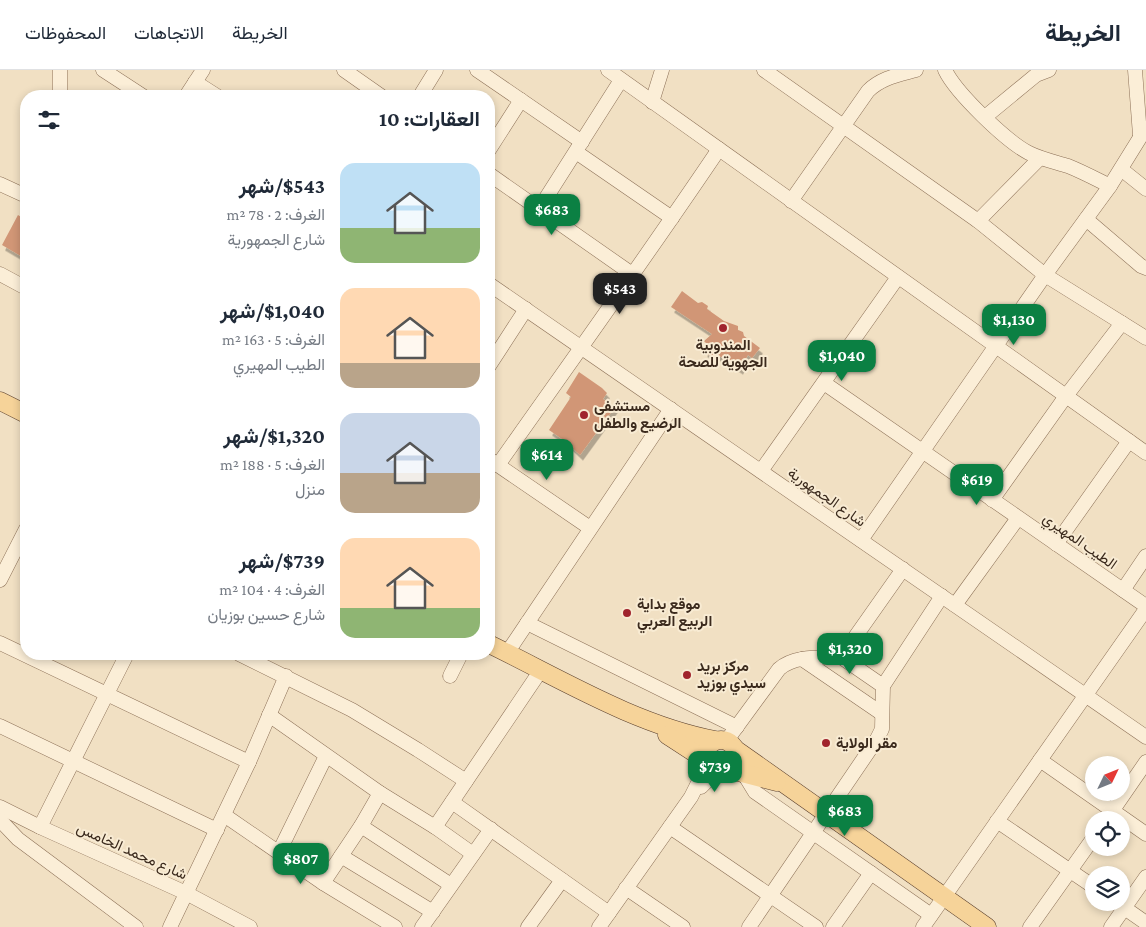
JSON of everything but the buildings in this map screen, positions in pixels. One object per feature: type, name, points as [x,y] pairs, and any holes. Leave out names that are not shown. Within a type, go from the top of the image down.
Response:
[{"type":"main road","points":[[0,401],[20,411]]},
{"type":"main road","points":[[495,647],[632,714],[686,735],[728,739],[787,785],[987,927]]},
{"type":"main road","points":[[632,714],[721,767],[787,785]]},
{"type":"main road","points":[[721,767],[735,760],[728,739]]},
{"type":"main road","points":[[721,767],[707,749],[728,739]]},
{"type":"street","points":[[60,70],[60,90]]},
{"type":"street","points":[[103,70],[134,90]]},
{"type":"street","points":[[344,70],[372,90]]},
{"type":"street","points":[[424,90],[436,70]]},
{"type":"street","points":[[477,70],[521,100],[672,218]]},
{"type":"street","points":[[608,70],[1146,453]]},
{"type":"street","points":[[652,102],[662,70]]},
{"type":"street","points":[[764,70],[842,127],[978,221],[1045,274],[1146,338]]},
{"type":"street","points":[[791,201],[864,96],[879,82],[916,70]]},
{"type":"street","points":[[945,70],[950,80],[985,117],[1019,147],[1040,158],[1072,168],[1110,186]]},
{"type":"street","points":[[985,117],[1036,75],[1049,70]]},
{"type":"street","points":[[861,540],[1045,274],[1110,186],[1143,132],[1135,70]]},
{"type":"street","points":[[190,90],[199,76],[212,90]]},
{"type":"street","points":[[539,209],[621,80]]},
{"type":"street","points":[[495,141],[521,100]]},
{"type":"street","points":[[495,459],[580,347],[719,149]]},
{"type":"street","points":[[978,221],[1040,158]]},
{"type":"street","points":[[1121,169],[1146,189]]},
{"type":"street","points":[[495,178],[632,274]]},
{"type":"street","points":[[0,184],[20,193]]},
{"type":"street","points":[[1086,218],[1140,266],[1146,268]]},
{"type":"street","points":[[0,274],[20,285]]},
{"type":"street","points":[[761,472],[898,277]]},
{"type":"street","name":"شارع الجمهورية","points":[[495,288],[1146,737]]},
{"type":"street","points":[[495,357],[526,309]]},
{"type":"street","points":[[992,500],[1066,396],[1122,323]]},
{"type":"street","name":"الطيب المهيري","points":[[824,383],[1146,607]]},
{"type":"street","points":[[507,653],[671,409]]},
{"type":"street","points":[[1056,544],[1129,441]]},
{"type":"street","points":[[495,463],[590,528]]},
{"type":"street","points":[[955,605],[1018,518]]},
{"type":"street","points":[[0,580],[4,565],[20,539]]},
{"type":"street","points":[[1123,590],[1146,556]]},
{"type":"street","points":[[842,657],[903,569]]},
{"type":"street","points":[[749,927],[877,739],[882,729],[883,686],[942,596]]},
{"type":"street","points":[[923,927],[1146,607]]},
{"type":"street","points":[[527,623],[728,739],[785,664],[802,660],[842,657],[883,686]]},
{"type":"street","points":[[0,644],[20,653]]},
{"type":"street","points":[[34,660],[249,762]]},
{"type":"street","points":[[40,828],[124,660]]},
{"type":"street","points":[[259,660],[352,710],[466,781]]},
{"type":"street","points":[[450,676],[458,660]]},
{"type":"street","points":[[802,660],[881,714]]},
{"type":"street","points":[[435,827],[541,670]]},
{"type":"street","points":[[170,927],[249,762],[286,676]]},
{"type":"street","points":[[269,715],[380,793],[435,827],[473,854]]},
{"type":"street","points":[[0,726],[217,830]]},
{"type":"street","points":[[279,852],[326,756]]},
{"type":"street","points":[[1040,760],[1104,811]]},
{"type":"street","points":[[1112,811],[1146,762]]},
{"type":"street","points":[[599,927],[691,797],[721,767],[931,915]]},
{"type":"street","points":[[323,883],[361,826],[380,793]]},
{"type":"street","points":[[452,802],[609,913]]},
{"type":"street","name":"شارع محمد الخامس","points":[[0,807],[40,828],[186,893],[250,927]]},
{"type":"street","points":[[224,815],[323,883],[395,927]]},
{"type":"street","points":[[0,820],[18,839],[132,927]]},
{"type":"street","points":[[997,821],[1085,881]]},
{"type":"street","points":[[361,826],[451,886]]},
{"type":"street","points":[[1130,826],[1146,834]]},
{"type":"street","points":[[670,827],[816,927]]},
{"type":"street","points":[[422,927],[491,829]]},
{"type":"street","points":[[1030,927],[1085,850]]},
{"type":"street","points":[[341,856],[433,912]]},
{"type":"street","points":[[833,927],[871,873]]},
{"type":"street","points":[[1130,894],[1146,877]]},
{"type":"street","points":[[528,927],[562,880]]},
{"type":"street","points":[[626,888],[682,927]]},
{"type":"street","points":[[1111,927],[1118,911]]},
{"type":"street","points":[[1129,911],[1146,923]]},
{"type":"place","name":"المندوبية الجهوية للصحة","points":[[723,328]]},
{"type":"place","name":"مستشفى الرضيع والطفل","points":[[584,415]]},
{"type":"place","name":"موقع بداية الربيع العربي","points":[[627,613]]},
{"type":"place","name":"مركز بريد سيدي بوزيد","points":[[687,675]]},
{"type":"place","name":"مقر الولاية","points":[[826,743]]}]
